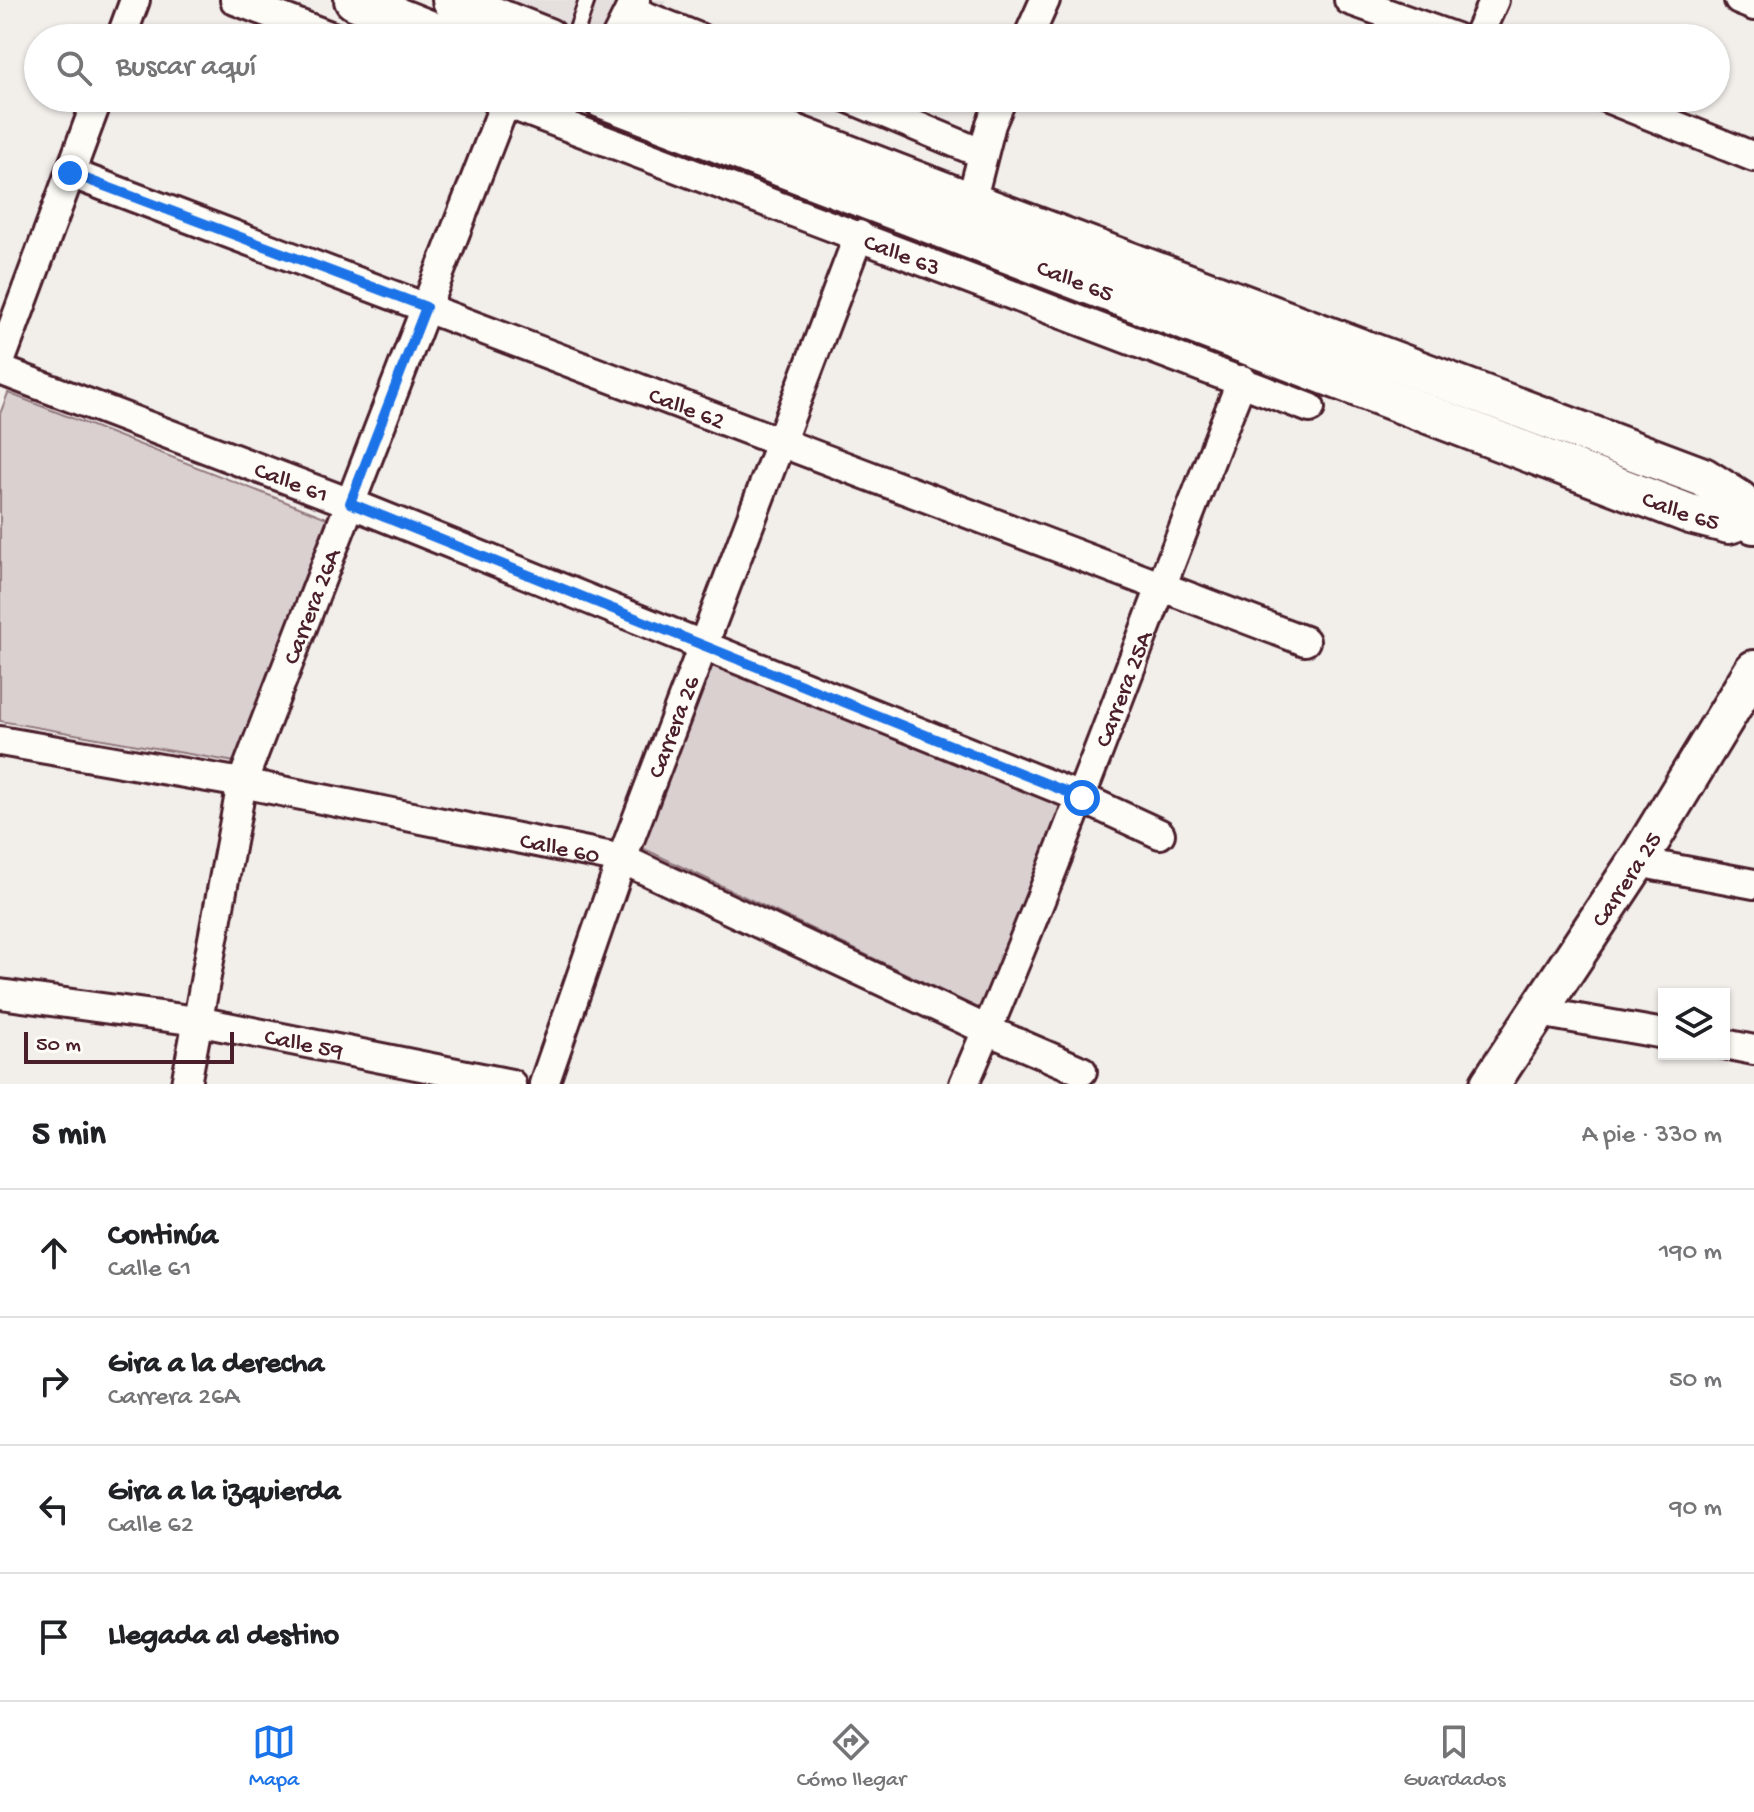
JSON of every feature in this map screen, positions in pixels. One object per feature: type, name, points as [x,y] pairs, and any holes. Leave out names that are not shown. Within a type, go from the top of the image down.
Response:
[{"type":"street","points":[[126,24],[135,0]]},
{"type":"street","points":[[235,0],[298,24]]},
{"type":"street","points":[[354,0],[414,24]]},
{"type":"street","points":[[452,0],[490,18]]},
{"type":"street","points":[[1034,24],[1045,0]]},
{"type":"street","points":[[1349,0],[1417,24]]},
{"type":"street","points":[[1483,24],[1494,0]]},
{"type":"street","points":[[1739,0],[1754,6]]},
{"type":"street","points":[[623,24],[632,5],[671,24]]},
{"type":"street","points":[[0,362],[93,112]]},
{"type":"street","name":"Carrera 26A","points":[[186,1084],[242,783],[426,307],[497,112]]},
{"type":"street","name":"Calle 63","points":[[536,112],[1310,408]]},
{"type":"street","name":"Calle 65","points":[[638,112],[1690,514],[1729,524],[1751,521],[1739,500],[1703,477],[737,112]]},
{"type":"street","points":[[882,112],[983,154]]},
{"type":"street","points":[[971,202],[997,112]]},
{"type":"street","points":[[1642,112],[1754,157]]},
{"type":"street","name":"Calle 62","points":[[70,173],[1305,641]]},
{"type":"street","name":"Carrera 26","points":[[544,1084],[622,859],[859,235]]},
{"type":"street","name":"Calle 61","points":[[0,370],[350,503],[703,644],[1082,798],[1160,834]]},
{"type":"street","name":"Carrera 25A","points":[[964,1084],[1082,798],[1160,585],[1242,380]]},
{"type":"street","name":"Carrera 25","points":[[1490,1084],[1642,854],[1754,670]]},
{"type":"street","name":"Calle 60","points":[[0,741],[242,783],[622,859],[987,1030],[1082,1071]]},
{"type":"street","points":[[1653,865],[1754,884]]},
{"type":"street","name":"Calle 59","points":[[0,994],[197,1021],[511,1084]]},
{"type":"street","points":[[1539,1012],[1658,1033]]},
{"type":"street","points":[[1730,1045],[1754,1050]]},
{"type":"lane","points":[[579,24],[587,0]]},
{"type":"shaded area","points":[[486,0],[666,0],[655,24],[547,24]]},
{"type":"shaded area","points":[[8,393],[327,518],[235,762],[0,721],[0,414]]},
{"type":"shaded area","points":[[709,656],[1064,799],[982,1010],[638,846]]},
{"type":"route","points":[[70,173],[426,307],[350,503],[1082,798]]}]
